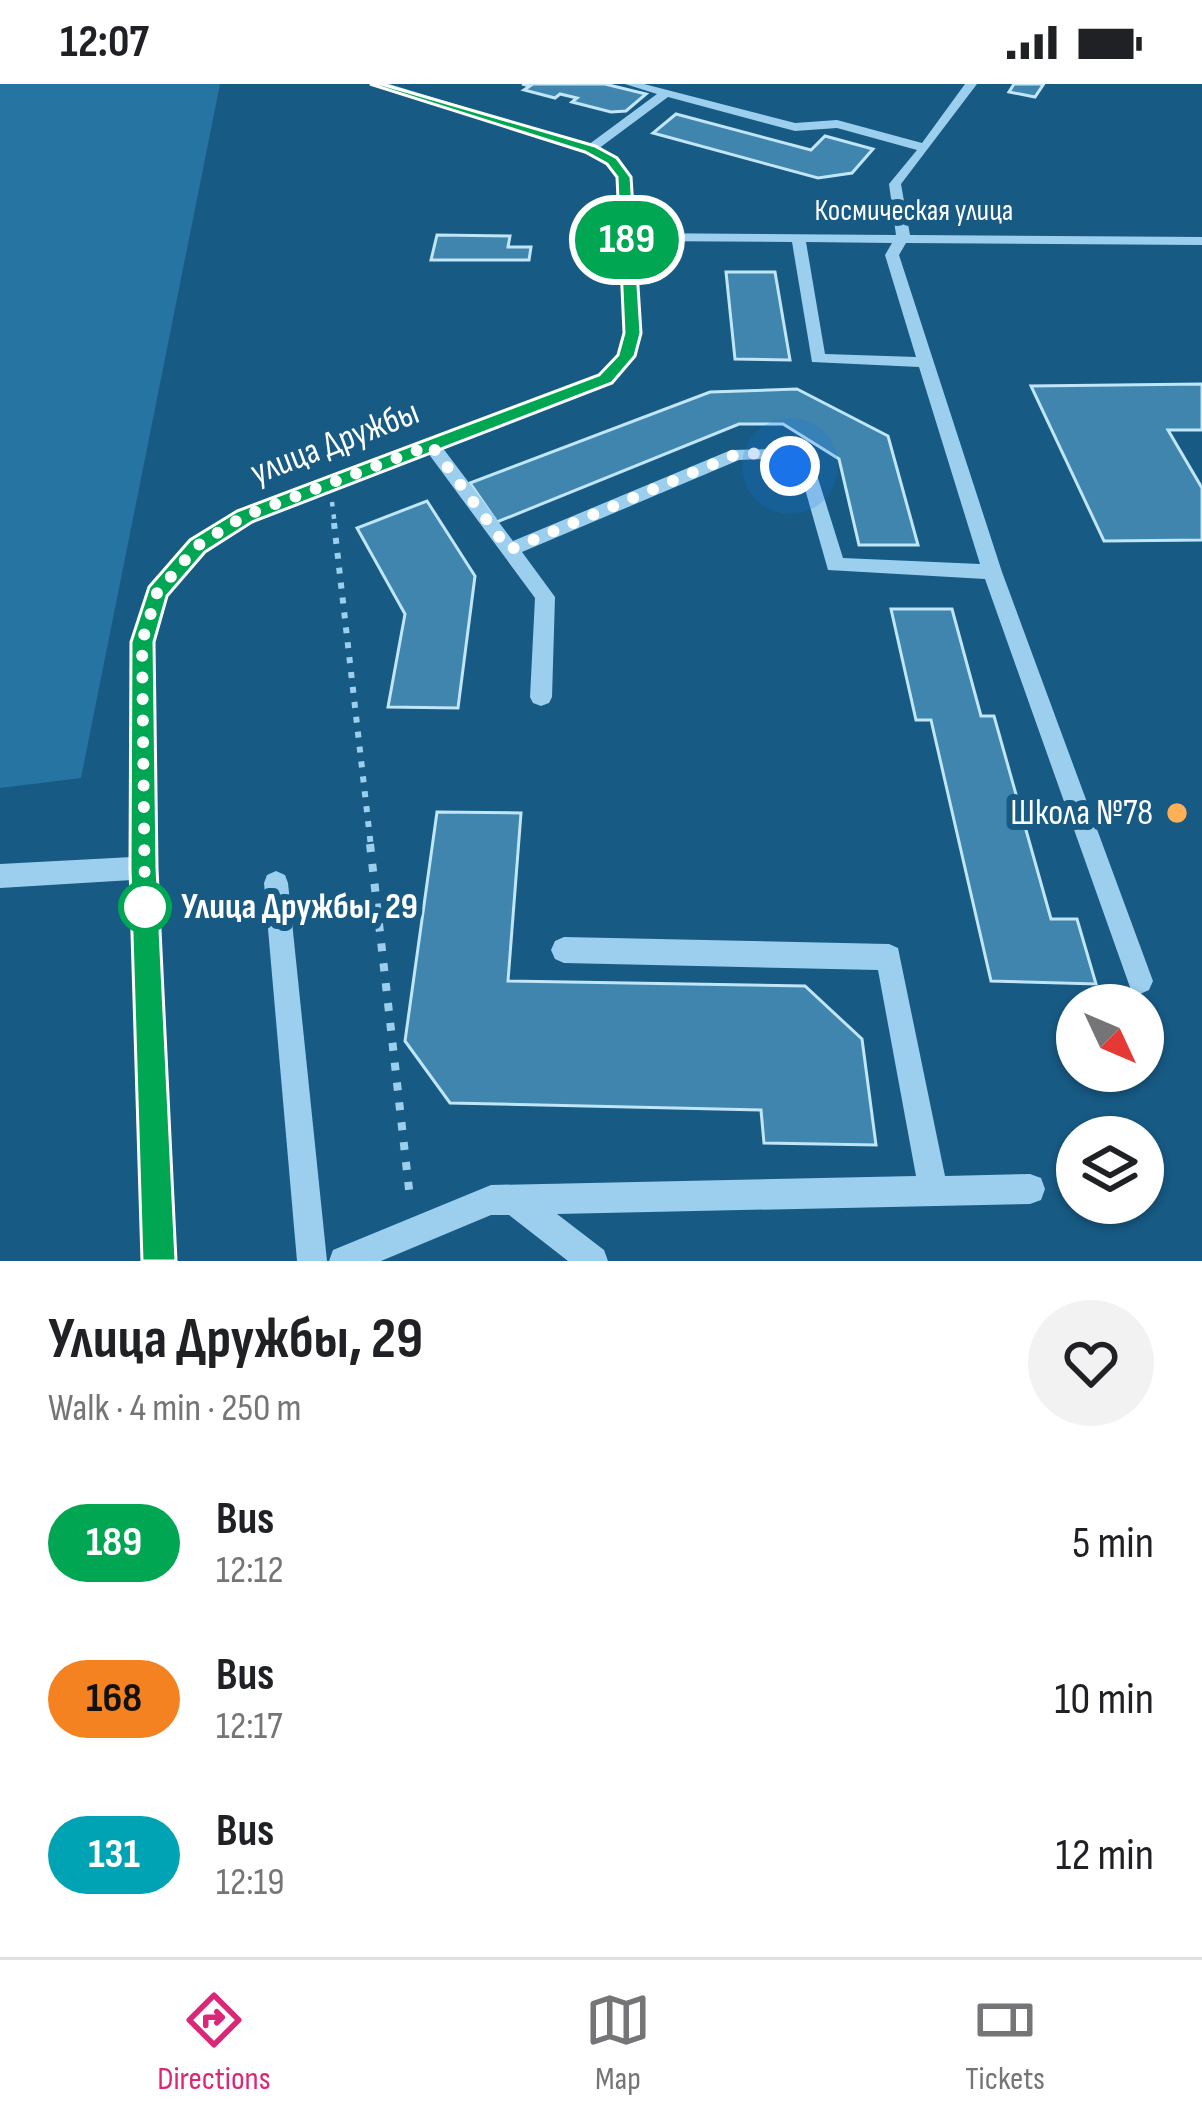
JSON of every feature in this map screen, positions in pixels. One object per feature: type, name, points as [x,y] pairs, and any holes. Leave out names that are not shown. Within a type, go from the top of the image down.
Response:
[{"type":"street","points":[[376,84],[590,149],[666,94]]},
{"type":"street","points":[[632,84],[796,127],[837,124],[925,148]]},
{"type":"street","points":[[971,84],[895,184],[903,236],[892,255],[992,572],[1140,980]]},
{"type":"street","name":"улица Дружбы","points":[[159,1261],[143,868],[142,642],[157,593],[197,546],[244,516],[606,379],[626,356],[632,333],[624,177],[612,161],[590,149]]},
{"type":"street","name":"Космическая улица","points":[[626,237],[1202,241]]},
{"type":"street","points":[[798,238],[818,359],[925,362]]},
{"type":"street","points":[[431,445],[545,597],[541,697]]},
{"type":"street","points":[[509,550],[737,454],[769,453],[811,479],[836,565],[992,572]]},
{"type":"street","points":[[0,876],[143,868]]},
{"type":"street","points":[[276,883],[312,1261]]},
{"type":"street","points":[[564,950],[889,957],[934,1191]]},
{"type":"street","points":[[344,1261],[491,1200],[1030,1189]]},
{"type":"street","points":[[515,1200],[593,1261]]},
{"type":"path","points":[[332,500],[414,1232]]},
{"type":"shaded area","points":[[0,84],[220,84],[81,778],[0,788]]},
{"type":"building","points":[[522,84],[605,84],[646,94],[626,111],[611,112],[572,102],[577,98],[524,90],[530,86]]},
{"type":"building","points":[[1014,84],[1043,85],[1035,97],[1009,92]]},
{"type":"building","points":[[676,114],[811,150],[825,136],[873,149],[852,173],[818,178],[653,133]]},
{"type":"building","points":[[437,235],[510,236],[508,247],[531,247],[529,260],[431,260]]},
{"type":"building","points":[[726,272],[775,272],[790,360],[735,359]]},
{"type":"building","points":[[1202,384],[1202,430],[1168,430],[1202,488],[1202,540],[1104,541],[1031,386]]},
{"type":"building","points":[[797,389],[888,436],[918,545],[859,545],[839,459],[783,424],[739,424],[497,522],[470,483],[710,392]]},
{"type":"building","points":[[427,501],[475,576],[458,708],[388,707],[405,614],[357,528]]},
{"type":"building","points":[[891,609],[952,609],[981,716],[994,716],[1051,919],[1077,919],[1096,984],[991,981],[931,720],[916,720]]},
{"type":"building","points":[[437,812],[521,813],[508,981],[805,986],[862,1039],[876,1145],[764,1143],[761,1110],[450,1103],[405,1041]]},
{"type":"bus line","name":"189","points":[[159,1261],[143,868],[142,642],[157,593],[197,546],[244,516],[606,379],[626,356],[632,333],[624,177],[612,161],[590,149],[376,84]]},
{"type":"place","name":"Школа №78","points":[[1177,813]]},
{"type":"place","name":"Улица Дружбы, 29","points":[[145,907]]},
{"type":"route","points":[[145,907],[145,911],[142,642],[157,593],[197,546],[244,516],[431,445],[509,550],[737,454],[769,453],[790,466]]}]
